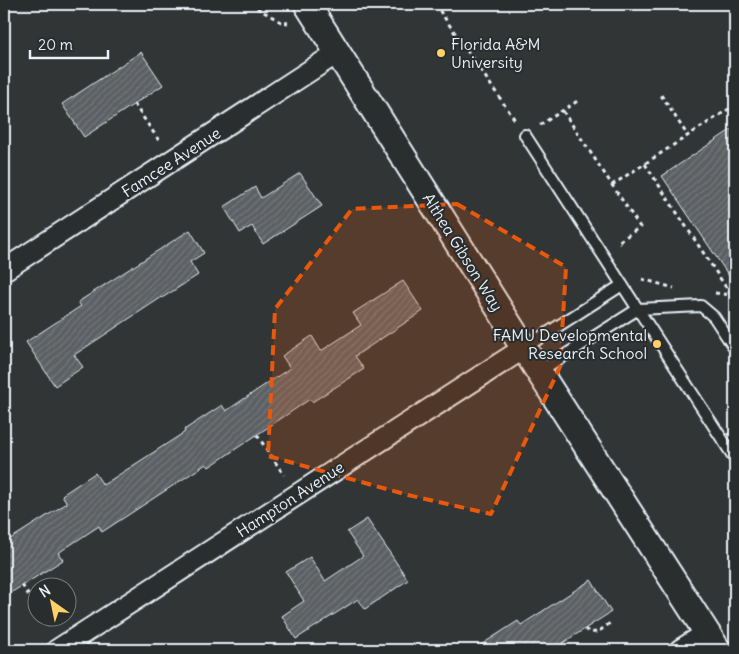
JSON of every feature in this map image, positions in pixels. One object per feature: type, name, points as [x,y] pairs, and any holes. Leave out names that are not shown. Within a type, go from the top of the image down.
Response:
[{"type":"street","name":"Althea Gibson Way","points":[[307,4],[539,372],[713,641]]},
{"type":"street","name":"Famcee Avenue","points":[[4,270],[337,53]]},
{"type":"street","name":"Hampton Avenue","points":[[57,650],[524,348]]},
{"type":"street","points":[[680,650],[713,641]]},
{"type":"lane","points":[[525,135],[735,459]]},
{"type":"lane","points":[[524,348],[622,285]]},
{"type":"lane","points":[[539,372],[638,309],[700,306],[714,317],[735,349]]},
{"type":"path","points":[[250,4],[281,22],[294,24]]},
{"type":"path","points":[[435,4],[525,135],[579,100]]},
{"type":"path","points":[[661,95],[688,136]]},
{"type":"path","points":[[134,104],[172,160]]},
{"type":"path","points":[[612,185],[735,104]]},
{"type":"path","points":[[563,111],[640,227],[618,242],[623,249]]},
{"type":"path","points":[[645,164],[735,301]]},
{"type":"path","points":[[637,272],[642,280],[681,289]]},
{"type":"path","points":[[706,292],[732,296]]},
{"type":"path","points":[[257,435],[282,472]]},
{"type":"path","points":[[22,586],[28,595]]},
{"type":"path","points":[[585,629],[594,633],[610,623]]},
{"type":"highlighted area","points":[[457,204],[566,267],[560,367],[491,514],[408,495],[268,456],[275,309],[352,209]]},
{"type":"building","points":[[141,52],[163,85],[84,137],[62,104]]},
{"type":"building","points":[[735,127],[735,285],[662,176]]},
{"type":"building","points":[[300,173],[322,206],[263,244],[252,226],[240,233],[224,207],[255,187],[261,198]]},
{"type":"building","points":[[190,230],[204,253],[190,262],[198,275],[74,355],[83,367],[55,386],[26,342],[81,306],[78,302]]},
{"type":"building","points":[[403,281],[423,311],[355,356],[364,369],[312,402],[310,399],[209,467],[206,464],[102,532],[99,526],[58,553],[63,560],[37,576],[28,576],[28,582],[4,597],[4,543],[67,503],[62,495],[95,473],[103,485],[185,432],[184,430],[222,405],[226,411],[290,368],[282,356],[312,336],[321,351],[361,325],[353,313]]},
{"type":"building","points":[[367,519],[408,580],[365,609],[358,599],[296,639],[282,616],[304,601],[286,572],[310,557],[325,581],[363,556],[347,532]]},
{"type":"building","points":[[591,580],[611,612],[552,650],[473,650],[518,621],[521,625]]},
{"type":"place","name":"Florida A&M University","points":[[441,53]]},
{"type":"place","name":"FAMU Developmental Research School","points":[[657,344]]}]
